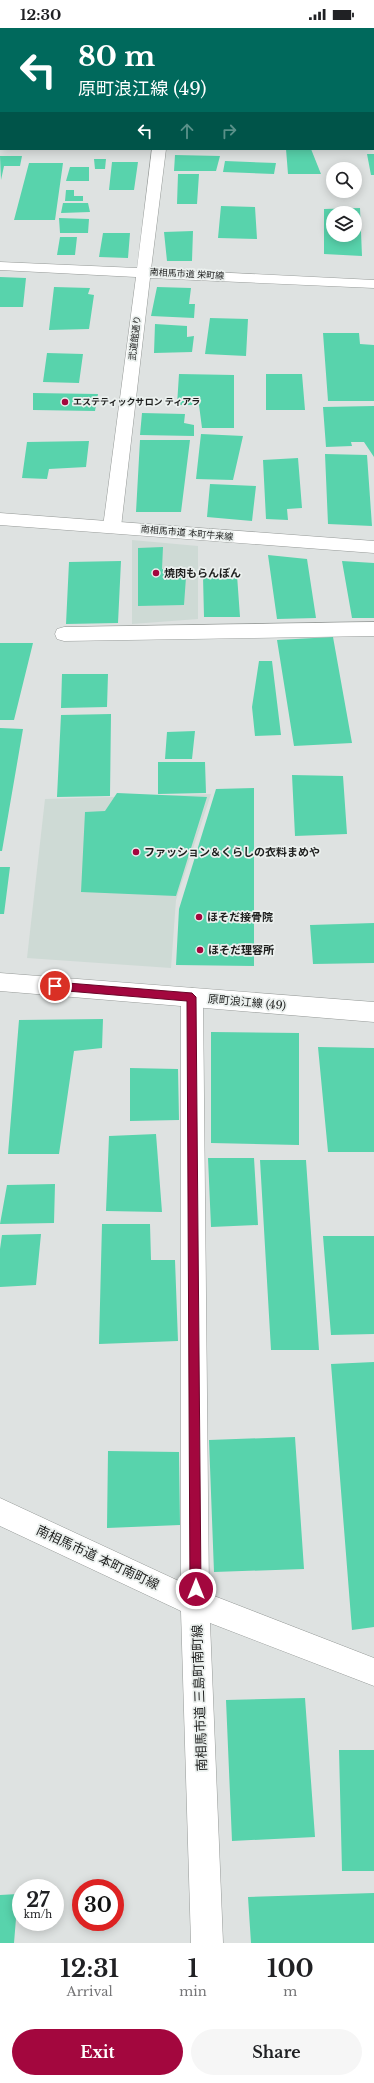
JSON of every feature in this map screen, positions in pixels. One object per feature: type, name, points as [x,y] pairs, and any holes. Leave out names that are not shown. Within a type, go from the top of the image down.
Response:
[{"type":"street","name":"武道館通り","points":[[112,526],[159,150]]},
{"type":"street","name":"南相馬市道 栄町線","points":[[0,266],[374,284]]},
{"type":"street","name":"南相馬市道 本町牛来線","points":[[0,519],[112,526],[226,537],[374,547]]},
{"type":"street","points":[[64,634],[374,628]]},
{"type":"street","name":"原町浪江線 (49)","points":[[0,982],[374,1012]]},
{"type":"street","name":"南相馬市道 三島町南町線","points":[[192,997],[195,1602],[207,1943]]},
{"type":"street","name":"南相馬市道 本町南町線","points":[[0,1512],[195,1602],[374,1672]]},
{"type":"shaded area","points":[[132,540],[198,546],[198,619],[132,624]]},
{"type":"shaded area","points":[[211,794],[176,900],[171,968],[27,958],[45,799]]},
{"type":"building","points":[[286,150],[311,150],[321,174],[288,174]]},
{"type":"building","points":[[367,154],[374,154],[374,175],[371,175]]},
{"type":"building","points":[[175,155],[220,156],[216,171],[174,171]]},
{"type":"building","points":[[0,156],[22,156],[20,166],[4,166],[1,180]]},
{"type":"building","points":[[94,159],[106,159],[105,169],[95,169]]},
{"type":"building","points":[[225,161],[276,163],[274,174],[223,172]]},
{"type":"building","points":[[112,162],[138,162],[134,190],[109,190]]},
{"type":"building","points":[[29,163],[63,163],[55,220],[14,220]]},
{"type":"building","points":[[70,167],[89,167],[89,181],[66,181]]},
{"type":"building","points":[[178,174],[199,174],[197,204],[177,204]]},
{"type":"building","points":[[66,190],[74,190],[74,196],[83,196],[83,201],[65,201]]},
{"type":"building","points":[[63,203],[88,203],[90,212],[61,213]]},
{"type":"building","points":[[221,206],[255,207],[257,239],[218,238]]},
{"type":"building","points":[[324,209],[326,209],[326,242],[361,242],[362,256],[324,254]]},
{"type":"building","points":[[59,218],[89,219],[88,233],[60,233]]},
{"type":"building","points":[[193,231],[192,261],[167,261],[164,232]]},
{"type":"building","points":[[103,233],[130,233],[128,258],[99,257]]},
{"type":"building","points":[[60,237],[77,237],[75,255],[57,255]]},
{"type":"building","points":[[0,277],[26,278],[23,307],[0,307]]},
{"type":"building","points":[[54,287],[90,288],[88,294],[94,295],[89,329],[49,330]]},
{"type":"building","points":[[157,287],[191,288],[189,304],[195,304],[194,318],[151,316]]},
{"type":"building","points":[[210,318],[248,319],[246,356],[205,354]]},
{"type":"building","points":[[155,324],[187,326],[187,337],[194,336],[192,352],[154,353]]},
{"type":"building","points":[[323,333],[359,333],[360,344],[374,345],[374,401],[328,401]]},
{"type":"building","points":[[47,353],[83,354],[79,383],[43,382]]},
{"type":"building","points":[[179,374],[234,375],[234,428],[202,428],[199,405],[177,405]]},
{"type":"building","points":[[266,374],[302,374],[305,410],[266,410]]},
{"type":"building","name":"エステティックサロン ティアラ","points":[[33,393],[98,394],[95,411],[33,410]]},
{"type":"building","points":[[374,406],[374,457],[364,442],[351,442],[352,446],[326,447],[323,407]]},
{"type":"building","points":[[142,413],[185,414],[184,423],[194,425],[194,436],[140,435]]},
{"type":"building","points":[[201,434],[243,436],[233,480],[196,479]]},
{"type":"building","points":[[140,440],[190,440],[181,512],[136,512]]},
{"type":"building","points":[[89,441],[86,467],[49,469],[47,479],[22,478],[27,442]]},
{"type":"building","points":[[325,454],[367,455],[372,526],[328,524]]},
{"type":"building","points":[[298,458],[302,508],[287,509],[288,520],[266,519],[263,460]]},
{"type":"building","points":[[210,484],[256,486],[252,521],[207,517]]},
{"type":"building","name":"焼肉もらんぼん","points":[[163,547],[162,569],[186,577],[184,605],[138,606],[138,548]]},
{"type":"building","points":[[268,555],[307,559],[316,618],[277,619]]},
{"type":"building","points":[[121,561],[118,623],[66,624],[69,562]]},
{"type":"building","points":[[342,561],[374,563],[374,618],[352,618]]},
{"type":"building","points":[[237,575],[240,617],[204,617],[203,576]]},
{"type":"building","points":[[333,637],[352,743],[294,746],[277,640]]},
{"type":"building","points":[[0,643],[33,643],[14,720],[0,720]]},
{"type":"building","points":[[259,661],[272,661],[281,735],[255,736],[252,707]]},
{"type":"building","points":[[62,674],[108,674],[107,707],[61,708]]},
{"type":"building","points":[[111,714],[110,796],[57,797],[61,715]]},
{"type":"building","points":[[0,728],[23,729],[2,851],[0,851]]},
{"type":"building","points":[[195,731],[192,759],[165,759],[167,732]]},
{"type":"building","points":[[158,762],[205,762],[206,793],[158,794]]},
{"type":"building","points":[[292,775],[343,776],[347,834],[295,836]]},
{"type":"building","points":[[254,788],[254,966],[176,965],[179,909],[216,789]]},
{"type":"building","name":"ファッション＆くらしの衣料まめや","points":[[117,793],[207,797],[176,896],[81,892],[85,812],[105,811]]},
{"type":"building","points":[[0,867],[10,867],[4,914],[0,914]]},
{"type":"building","points":[[374,923],[374,963],[313,964],[310,925]]},
{"type":"building","points":[[103,1019],[102,1048],[74,1051],[59,1154],[8,1154],[19,1020]]},
{"type":"building","points":[[211,1032],[299,1033],[299,1145],[211,1143]]},
{"type":"building","points":[[318,1047],[374,1048],[374,1152],[328,1152]]},
{"type":"building","points":[[130,1068],[178,1069],[179,1120],[130,1121]]},
{"type":"building","points":[[156,1134],[162,1212],[106,1211],[109,1136]]},
{"type":"building","points":[[208,1158],[254,1158],[258,1225],[211,1227]]},
{"type":"building","points":[[260,1160],[306,1160],[319,1350],[271,1350]]},
{"type":"building","points":[[55,1184],[54,1223],[0,1224],[7,1185]]},
{"type":"building","points":[[102,1224],[150,1224],[151,1260],[175,1260],[178,1341],[99,1344]]},
{"type":"building","points":[[41,1234],[36,1285],[0,1287],[0,1249],[2,1235]]},
{"type":"building","points":[[323,1236],[374,1236],[374,1334],[331,1335]]},
{"type":"building","points":[[374,1362],[374,1627],[352,1630],[331,1364]]},
{"type":"building","points":[[295,1437],[304,1569],[214,1572],[209,1440]]},
{"type":"building","points":[[108,1451],[179,1452],[180,1525],[107,1528]]},
{"type":"building","points":[[305,1698],[315,1837],[232,1841],[226,1700]]},
{"type":"building","points":[[339,1750],[374,1750],[374,1871],[342,1871]]},
{"type":"building","points":[[374,1893],[374,1943],[251,1943],[248,1897]]},
{"type":"building","points":[[12,1894],[12,1931],[15,1931],[14,1943],[0,1943],[0,1895]]},
{"type":"place","name":"エステティックサロン ティアラ","points":[[65,402]]},
{"type":"place","name":"焼肉もらんぼん","points":[[156,573]]},
{"type":"place","name":"ファッション＆くらしの衣料まめや","points":[[136,852]]},
{"type":"place","name":"ほそだ接骨院","points":[[199,917]]},
{"type":"place","name":"ほそだ理容所","points":[[200,950]]},
{"type":"route","points":[[55,986],[192,997],[196,1589]]}]
